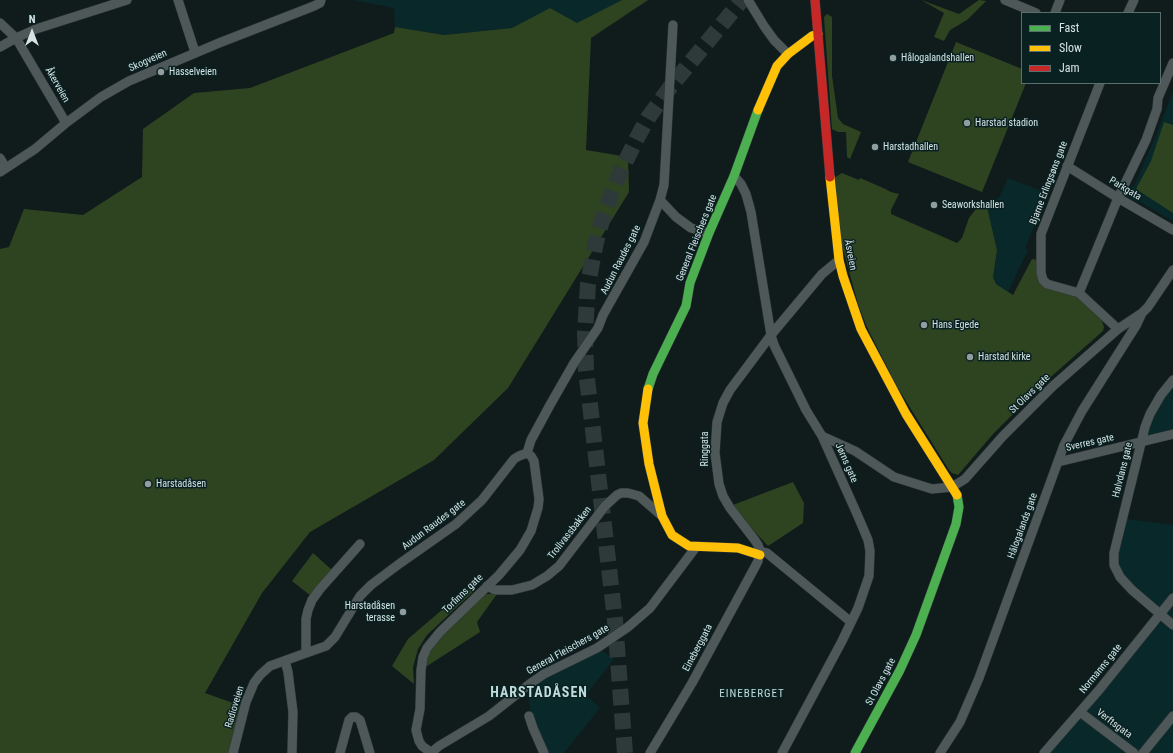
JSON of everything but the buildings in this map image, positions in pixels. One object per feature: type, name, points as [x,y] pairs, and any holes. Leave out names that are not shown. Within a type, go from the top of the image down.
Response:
[{"type":"street","points":[[0,47],[36,29],[127,0]]},
{"type":"street","points":[[178,0],[195,52]]},
{"type":"street","name":"Skogveien","points":[[3,170],[35,149],[66,123],[101,97],[129,81],[195,52],[314,6],[320,3],[321,0]]},
{"type":"street","points":[[748,0],[774,40],[788,54]]},
{"type":"street","name":"Åsveien","points":[[815,0],[832,205],[839,260],[851,303],[861,329],[906,414],[952,487]]},
{"type":"street","points":[[1005,0],[1034,12]]},
{"type":"street","points":[[1055,12],[1060,0]]},
{"type":"street","points":[[1128,12],[1134,0]]},
{"type":"street","name":"Åkerveien","points":[[0,23],[16,38],[66,123]]},
{"type":"street","name":"Audun Raudes gate","points":[[306,653],[319,650],[326,646],[335,637],[360,596],[371,585],[460,520],[482,500],[514,459],[527,453],[531,440],[550,405],[574,363],[598,328],[603,315],[644,242],[660,200],[664,184],[673,25]]},
{"type":"street","name":"General Fleischers gate","points":[[760,553],[738,548],[689,546],[672,535],[662,516],[649,464],[644,436],[644,423],[649,385],[658,362],[686,306],[690,283],[709,233],[734,176],[754,119],[767,88],[777,66],[788,54],[812,36],[818,34]]},
{"type":"street","points":[[1118,329],[1079,293],[1118,198],[1146,140],[1157,109],[1158,98],[1173,63]]},
{"type":"street","name":"Bjarne Erlingsøns gate","points":[[1079,293],[1047,284],[1043,280],[1041,273],[1041,234],[1100,84]]},
{"type":"street","points":[[0,158],[3,170]]},
{"type":"street","name":"Parkgata","points":[[1067,166],[1173,230]]},
{"type":"street","name":"Jørns gate","points":[[734,176],[741,184],[746,194],[751,212],[771,335],[777,352],[804,406],[822,436],[868,540],[870,551],[869,576],[851,622],[782,753]]},
{"type":"street","points":[[660,200],[676,217],[692,228],[709,233]]},
{"type":"street","name":"Ringgata","points":[[839,260],[822,274],[771,335],[723,403],[717,422],[715,438],[716,469],[723,496],[730,508],[754,539],[760,553],[767,553],[851,622]]},
{"type":"street","name":"Hålogalands gate","points":[[1118,329],[1142,313],[1148,307],[1173,270]]},
{"type":"street","name":"Hålogalands gate","points":[[940,753],[960,722],[979,678],[1064,445],[1082,411],[1137,324],[1142,313]]},
{"type":"street","name":"St Olavs gate","points":[[855,753],[908,654],[921,623],[959,513],[959,500],[952,487],[964,479],[1032,406],[1118,329]]},
{"type":"street","name":"Halvdans gate","points":[[1159,614],[1120,577],[1114,564],[1114,553],[1144,427],[1161,395],[1173,380]]},
{"type":"street","name":"Sverres gate","points":[[1058,462],[1173,434]]},
{"type":"street","points":[[822,436],[855,451],[894,477],[932,489],[952,487]]},
{"type":"street","name":"Torfinns gate","points":[[432,753],[422,746],[416,730],[420,704],[421,670],[423,658],[432,640],[487,586],[520,550],[531,531],[538,508],[538,489],[534,461],[527,453]]},
{"type":"street","name":"Trollvassbakken","points":[[487,586],[495,590],[512,590],[532,585],[547,576],[559,566],[605,506],[617,495],[622,493],[638,496],[662,516]]},
{"type":"street","points":[[306,653],[306,619],[312,600],[360,544]]},
{"type":"street","name":"General Fleischers gate","points":[[432,753],[439,746],[489,716],[544,674],[597,648],[628,627],[650,608],[696,547]]},
{"type":"street","name":"Eineberggata","points":[[650,753],[699,669],[756,565],[760,553]]},
{"type":"street","name":"Normanns gate","points":[[1044,753],[1099,690],[1173,598]]},
{"type":"street","points":[[1159,614],[1173,625]]},
{"type":"street","name":"Radioveien","points":[[234,753],[246,702],[254,683],[270,666],[306,653]]},
{"type":"street","points":[[285,660],[293,712],[292,753]]},
{"type":"street","name":"Verftsgata","points":[[1080,712],[1134,753]]},
{"type":"street","points":[[529,716],[544,753]]},
{"type":"street","points":[[1143,753],[1173,716]]},
{"type":"street","points":[[340,753],[349,720],[352,717],[356,717],[360,720],[370,753]]},
{"type":"shaded area","points":[[353,0],[622,0],[577,24],[550,8],[512,28],[444,35],[395,27],[394,8]]},
{"type":"shaded area","points":[[1173,92],[1173,221],[1140,202],[1126,197],[1130,188],[1135,184]]},
{"type":"shaded area","points":[[1008,178],[1048,193],[1025,248],[1028,250],[1008,292],[996,284],[993,277],[997,250],[987,207],[1000,196]]},
{"type":"shaded area","points":[[1173,380],[1173,431],[1139,440]]},
{"type":"shaded area","points":[[1119,518],[1173,525],[1173,753],[1042,753],[1079,719],[1158,610],[1126,583],[1116,566]]},
{"type":"shaded area","points":[[601,650],[614,659],[586,695],[600,708],[564,753],[547,753],[532,721],[527,689],[543,678]]},
{"type":"green space","points":[[622,0],[648,0],[591,38],[586,150],[628,157],[629,192],[508,388],[434,460],[310,532],[262,593],[205,693],[244,707],[230,753],[0,753],[0,249],[9,247],[24,209],[83,215],[142,177],[143,129],[194,93],[250,88],[394,33],[395,27],[444,35],[512,28],[550,8],[577,23]]},
{"type":"green space","points":[[921,0],[959,14],[979,0],[986,1],[967,20],[950,30],[944,41],[934,37],[944,13]]},
{"type":"green space","points":[[827,14],[832,17],[832,76],[838,118],[843,124],[861,132],[850,159],[847,157],[846,132],[838,132],[832,129],[824,17]]},
{"type":"green space","name":"Harstad stadion","points":[[956,42],[1021,69],[1021,84],[1026,84],[982,192],[908,162]]},
{"type":"green space","points":[[1164,122],[1173,125],[1173,213],[1136,189],[1151,161]]},
{"type":"green space","points":[[842,173],[859,180],[860,178],[899,194],[891,210],[891,214],[957,243],[962,238],[969,218],[976,209],[987,207],[997,250],[993,277],[996,284],[1013,295],[1032,259],[1038,260],[1039,277],[1082,301],[1100,317],[1103,324],[1103,331],[1045,382],[993,434],[958,475],[949,470],[896,385],[866,325],[858,304],[841,242],[834,178]]},
{"type":"green space","points":[[793,482],[804,503],[803,523],[768,546],[741,517],[733,505]]},
{"type":"green space","points":[[313,553],[332,570],[311,596],[292,581]]},
{"type":"green space","points":[[471,589],[474,591],[427,635],[418,649],[413,667],[414,684],[392,666],[408,639],[465,590]]},
{"type":"green space","points":[[497,594],[477,622],[480,632],[424,668],[432,645],[484,595]]},
{"type":"tunnel","points":[[625,753],[615,620],[586,370],[585,333],[588,284],[596,242],[603,217],[618,177],[637,138],[648,118],[671,86],[742,0]]},
{"type":"traffic: fast","points":[[648,389],[653,374],[686,306],[690,283],[709,233],[734,176],[758,110]]},
{"type":"traffic: fast","points":[[855,753],[900,670],[916,635],[956,524],[959,507],[957,495]]},
{"type":"traffic: slow","points":[[758,110],[777,66],[788,54],[812,36],[818,34]]},
{"type":"traffic: slow","points":[[830,177],[839,260],[861,329],[906,414],[957,495]]},
{"type":"traffic: slow","points":[[648,389],[643,423],[649,464],[662,516],[672,535],[689,546],[738,548],[760,555]]},
{"type":"traffic: jam","points":[[815,0],[830,177]]},
{"type":"place","name":"Hålogalandshallen","points":[[893,58]]},
{"type":"place","name":"Hasselveien","points":[[161,72]]},
{"type":"place","name":"Harstad stadion","points":[[967,123]]},
{"type":"place","name":"Harstadhallen","points":[[875,147]]},
{"type":"place","name":"Seaworkshallen","points":[[934,205]]},
{"type":"place","name":"Hans Egede","points":[[924,325]]},
{"type":"place","name":"Harstad kirke","points":[[970,357]]},
{"type":"place","name":"Harstadåsen","points":[[148,484]]},
{"type":"place","name":"Harstadåsen terasse","points":[[403,612]]},
{"type":"district","name":"HARSTADÅSEN","points":[[539,693]]},
{"type":"district","name":"EINEBERGET","points":[[752,694]]}]
